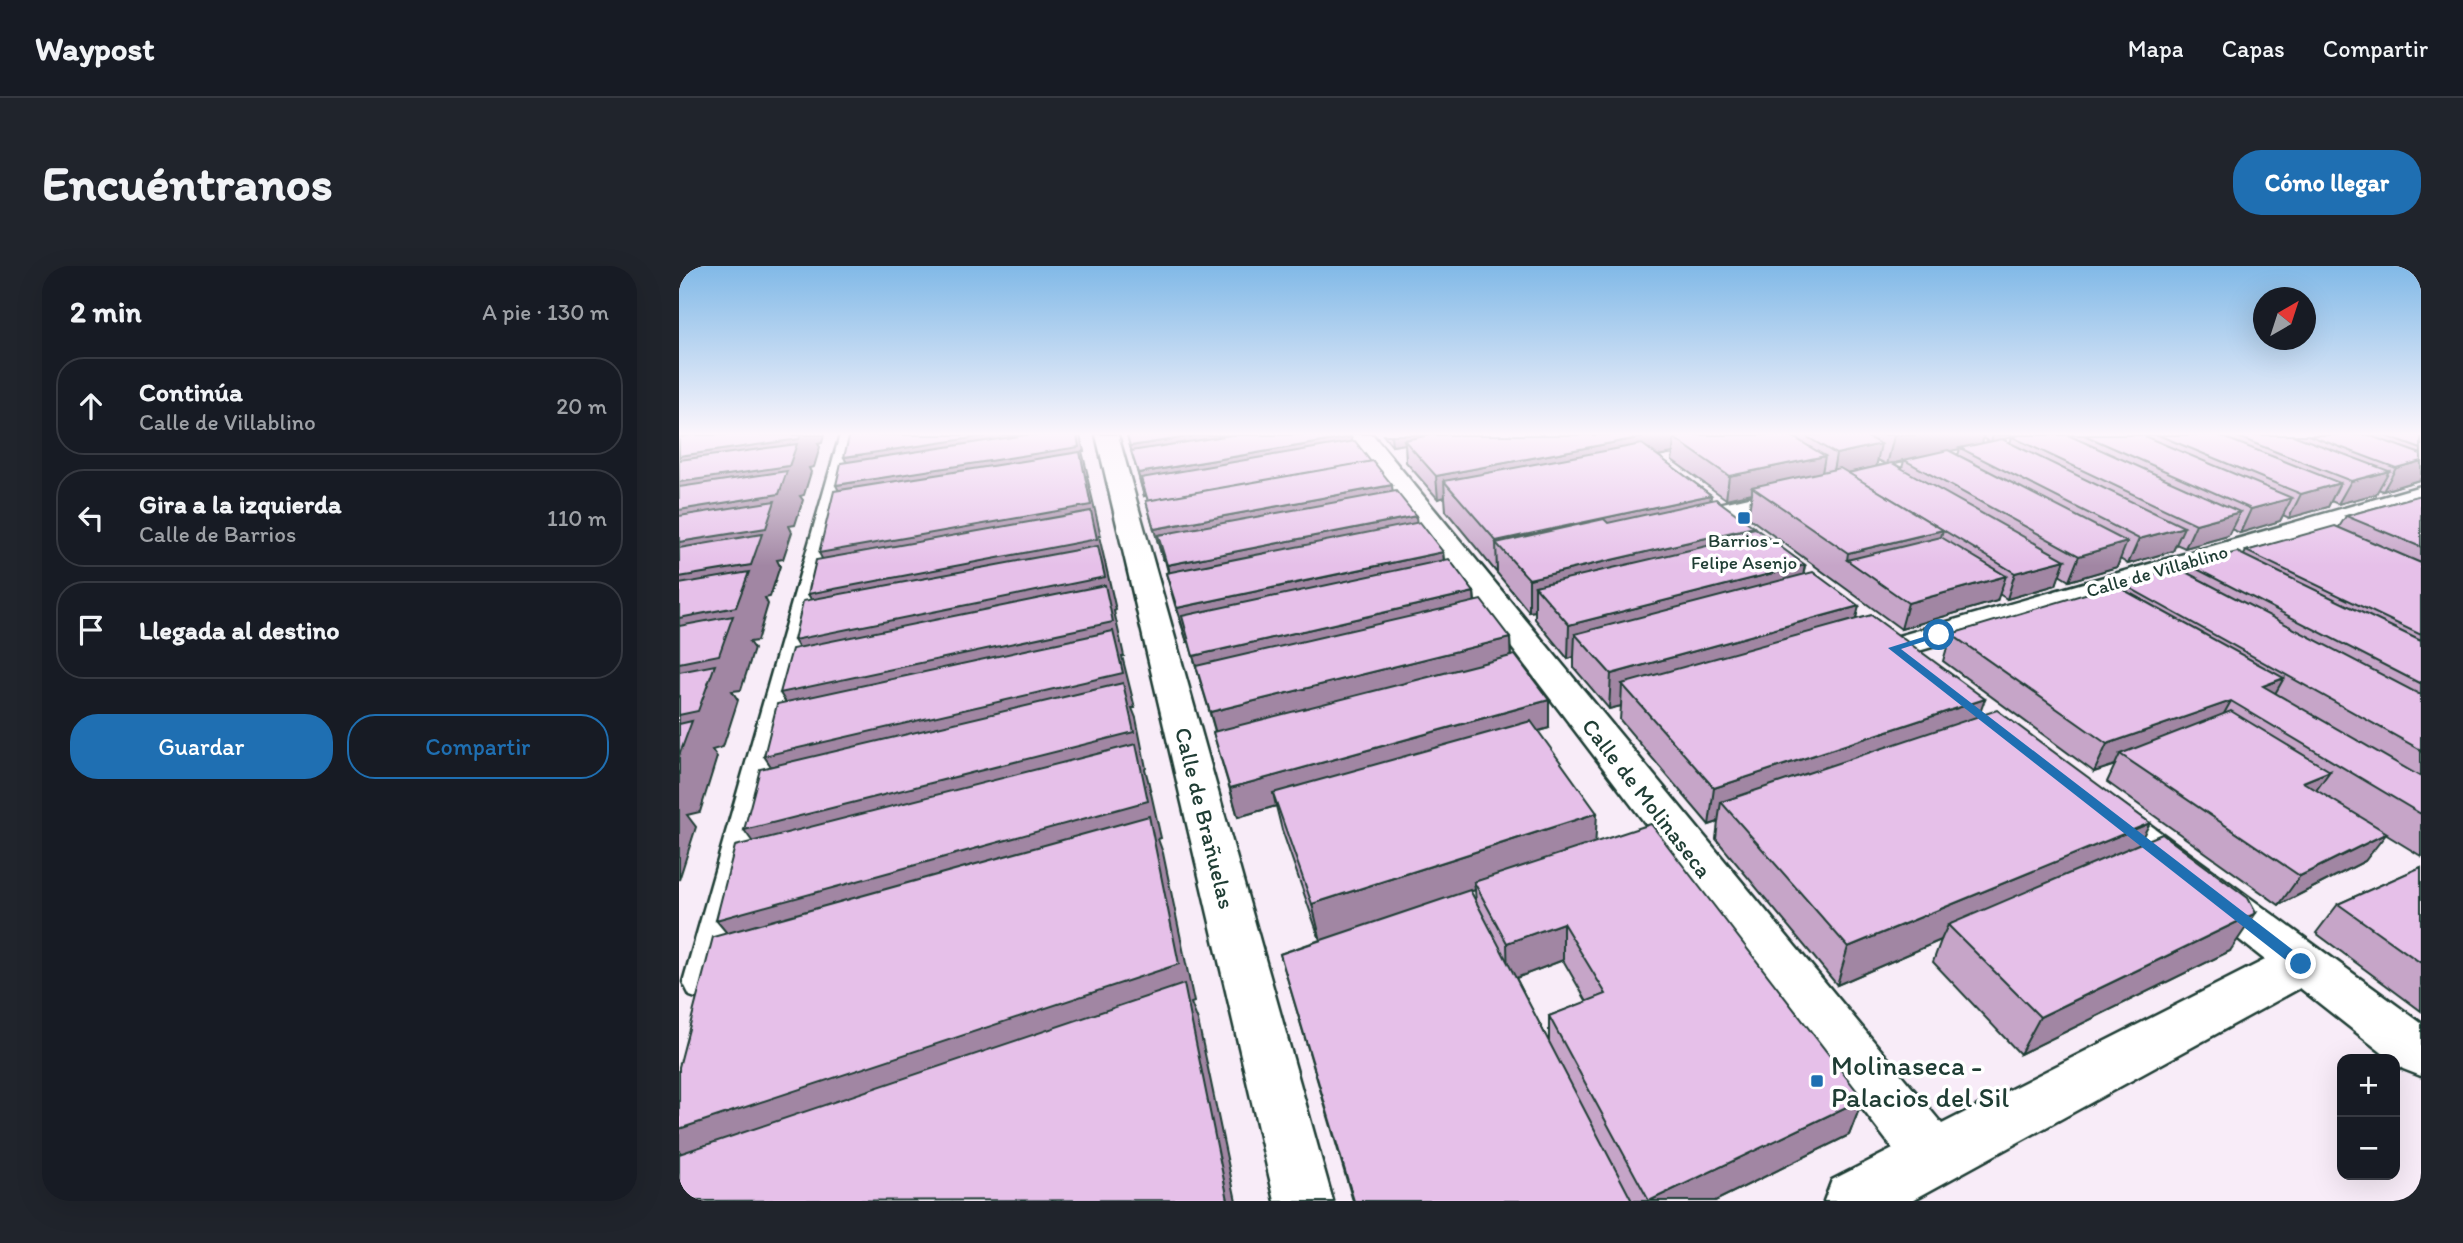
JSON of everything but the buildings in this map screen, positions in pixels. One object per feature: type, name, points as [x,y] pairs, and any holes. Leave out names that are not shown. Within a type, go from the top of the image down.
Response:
[{"type":"street","points":[[697,1022],[840,479]]},
{"type":"street","name":"Calle de Brañuelas","points":[[1118,479],[1304,1201]]},
{"type":"street","name":"Calle de Molinaseca","points":[[1405,479],[1935,1159]]},
{"type":"street","points":[[1742,534],[1704,505],[1823,488]]},
{"type":"street","name":"Calle de Villablino","points":[[1924,673],[1882,640],[2421,494]]},
{"type":"street","points":[[2074,788],[2301,964],[2421,1053]]},
{"type":"street","points":[[1853,1201],[2301,964]]},
{"type":"place","name":"Barrios - Felipe Asenjo","points":[[1744,518]]},
{"type":"place","name":"Molinaseca - Palacios del Sil","points":[[1817,1081]]},
{"type":"route","points":[[1939,635],[1893,648],[2301,964]]}]
